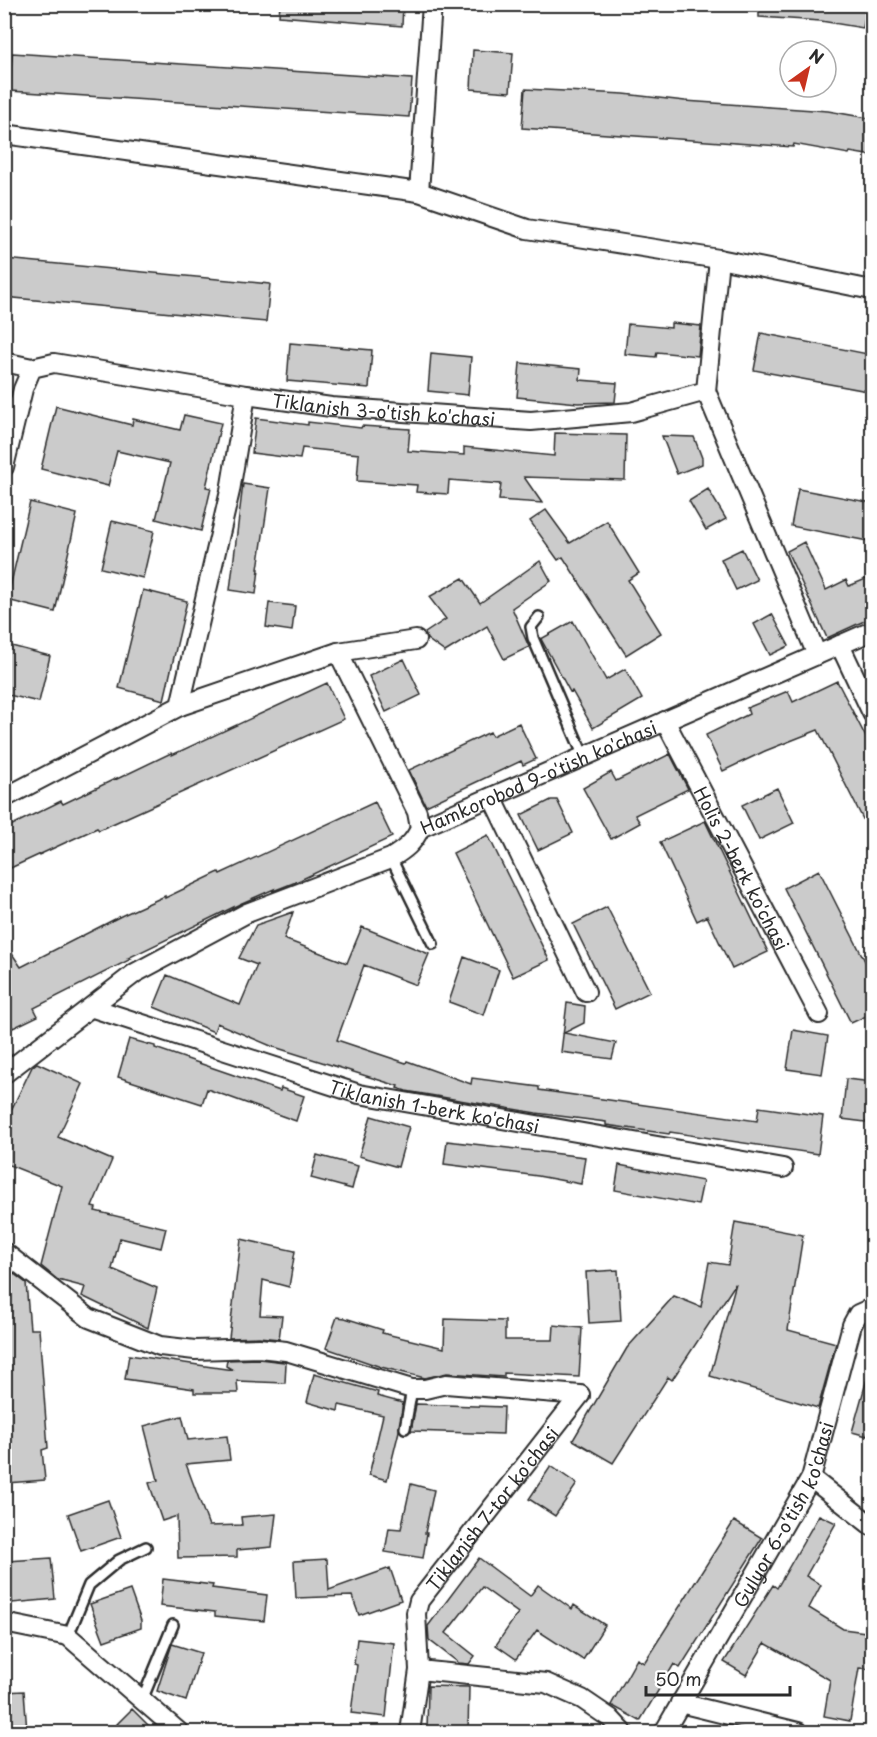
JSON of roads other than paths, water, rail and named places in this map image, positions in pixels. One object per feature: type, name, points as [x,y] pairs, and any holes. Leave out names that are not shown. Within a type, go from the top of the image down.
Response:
[{"type":"street","points":[[419,192],[432,4]]},
{"type":"street","points":[[4,134],[419,192],[527,229],[719,259],[873,290]]},
{"type":"street","points":[[719,259],[706,391],[817,655]]},
{"type":"street","name":"Tiklanish 3-o'tish ko'chasi","points":[[4,362],[32,368],[54,363],[331,407],[531,421],[632,412],[706,391]]},
{"type":"street","points":[[4,467],[23,389],[32,368]]},
{"type":"street","points":[[180,706],[230,491],[246,395]]},
{"type":"street","name":"Hamkorobod 9-o'tish ko'chasi","points":[[4,1074],[135,974],[247,913],[391,858],[416,840],[420,828],[873,631]]},
{"type":"street","points":[[4,798],[180,706],[338,652],[416,640]]},
{"type":"street","points":[[840,645],[873,713]]},
{"type":"street","points":[[338,652],[417,812],[420,828]]},
{"type":"street","name":"Holis 2-berk ko'chasi","points":[[666,721],[819,1014]]},
{"type":"street","points":[[492,797],[586,992]]},
{"type":"street","name":"Tiklanish 1-berk ko'chasi","points":[[93,1008],[359,1094],[783,1168]]},
{"type":"street","points":[[4,1252],[89,1318],[160,1346],[195,1350],[259,1348],[286,1351],[412,1389]]},
{"type":"street","name":"Gulyor 6-o'tish ko'chasi","points":[[664,1732],[811,1478],[852,1325],[865,1313]]},
{"type":"street","name":"Tiklanish 7-tor ko'chasi","points":[[410,1732],[420,1670],[416,1613],[419,1601],[580,1395],[446,1384],[412,1389]]},
{"type":"street","points":[[811,1478],[873,1526]]},
{"type":"street","points":[[4,1623],[68,1636],[179,1732]]},
{"type":"street","points":[[420,1670],[546,1683],[582,1699],[610,1718],[623,1732]]},
{"type":"street","points":[[681,1703],[798,1732]]},
{"type":"lane","points":[[539,617],[531,627],[533,638],[584,757]]},
{"type":"lane","points":[[391,858],[433,944]]},
{"type":"lane","points":[[405,1428],[412,1389]]},
{"type":"lane","points":[[68,1636],[89,1585],[119,1560],[146,1547]]},
{"type":"lane","points":[[142,1700],[173,1625]]}]
